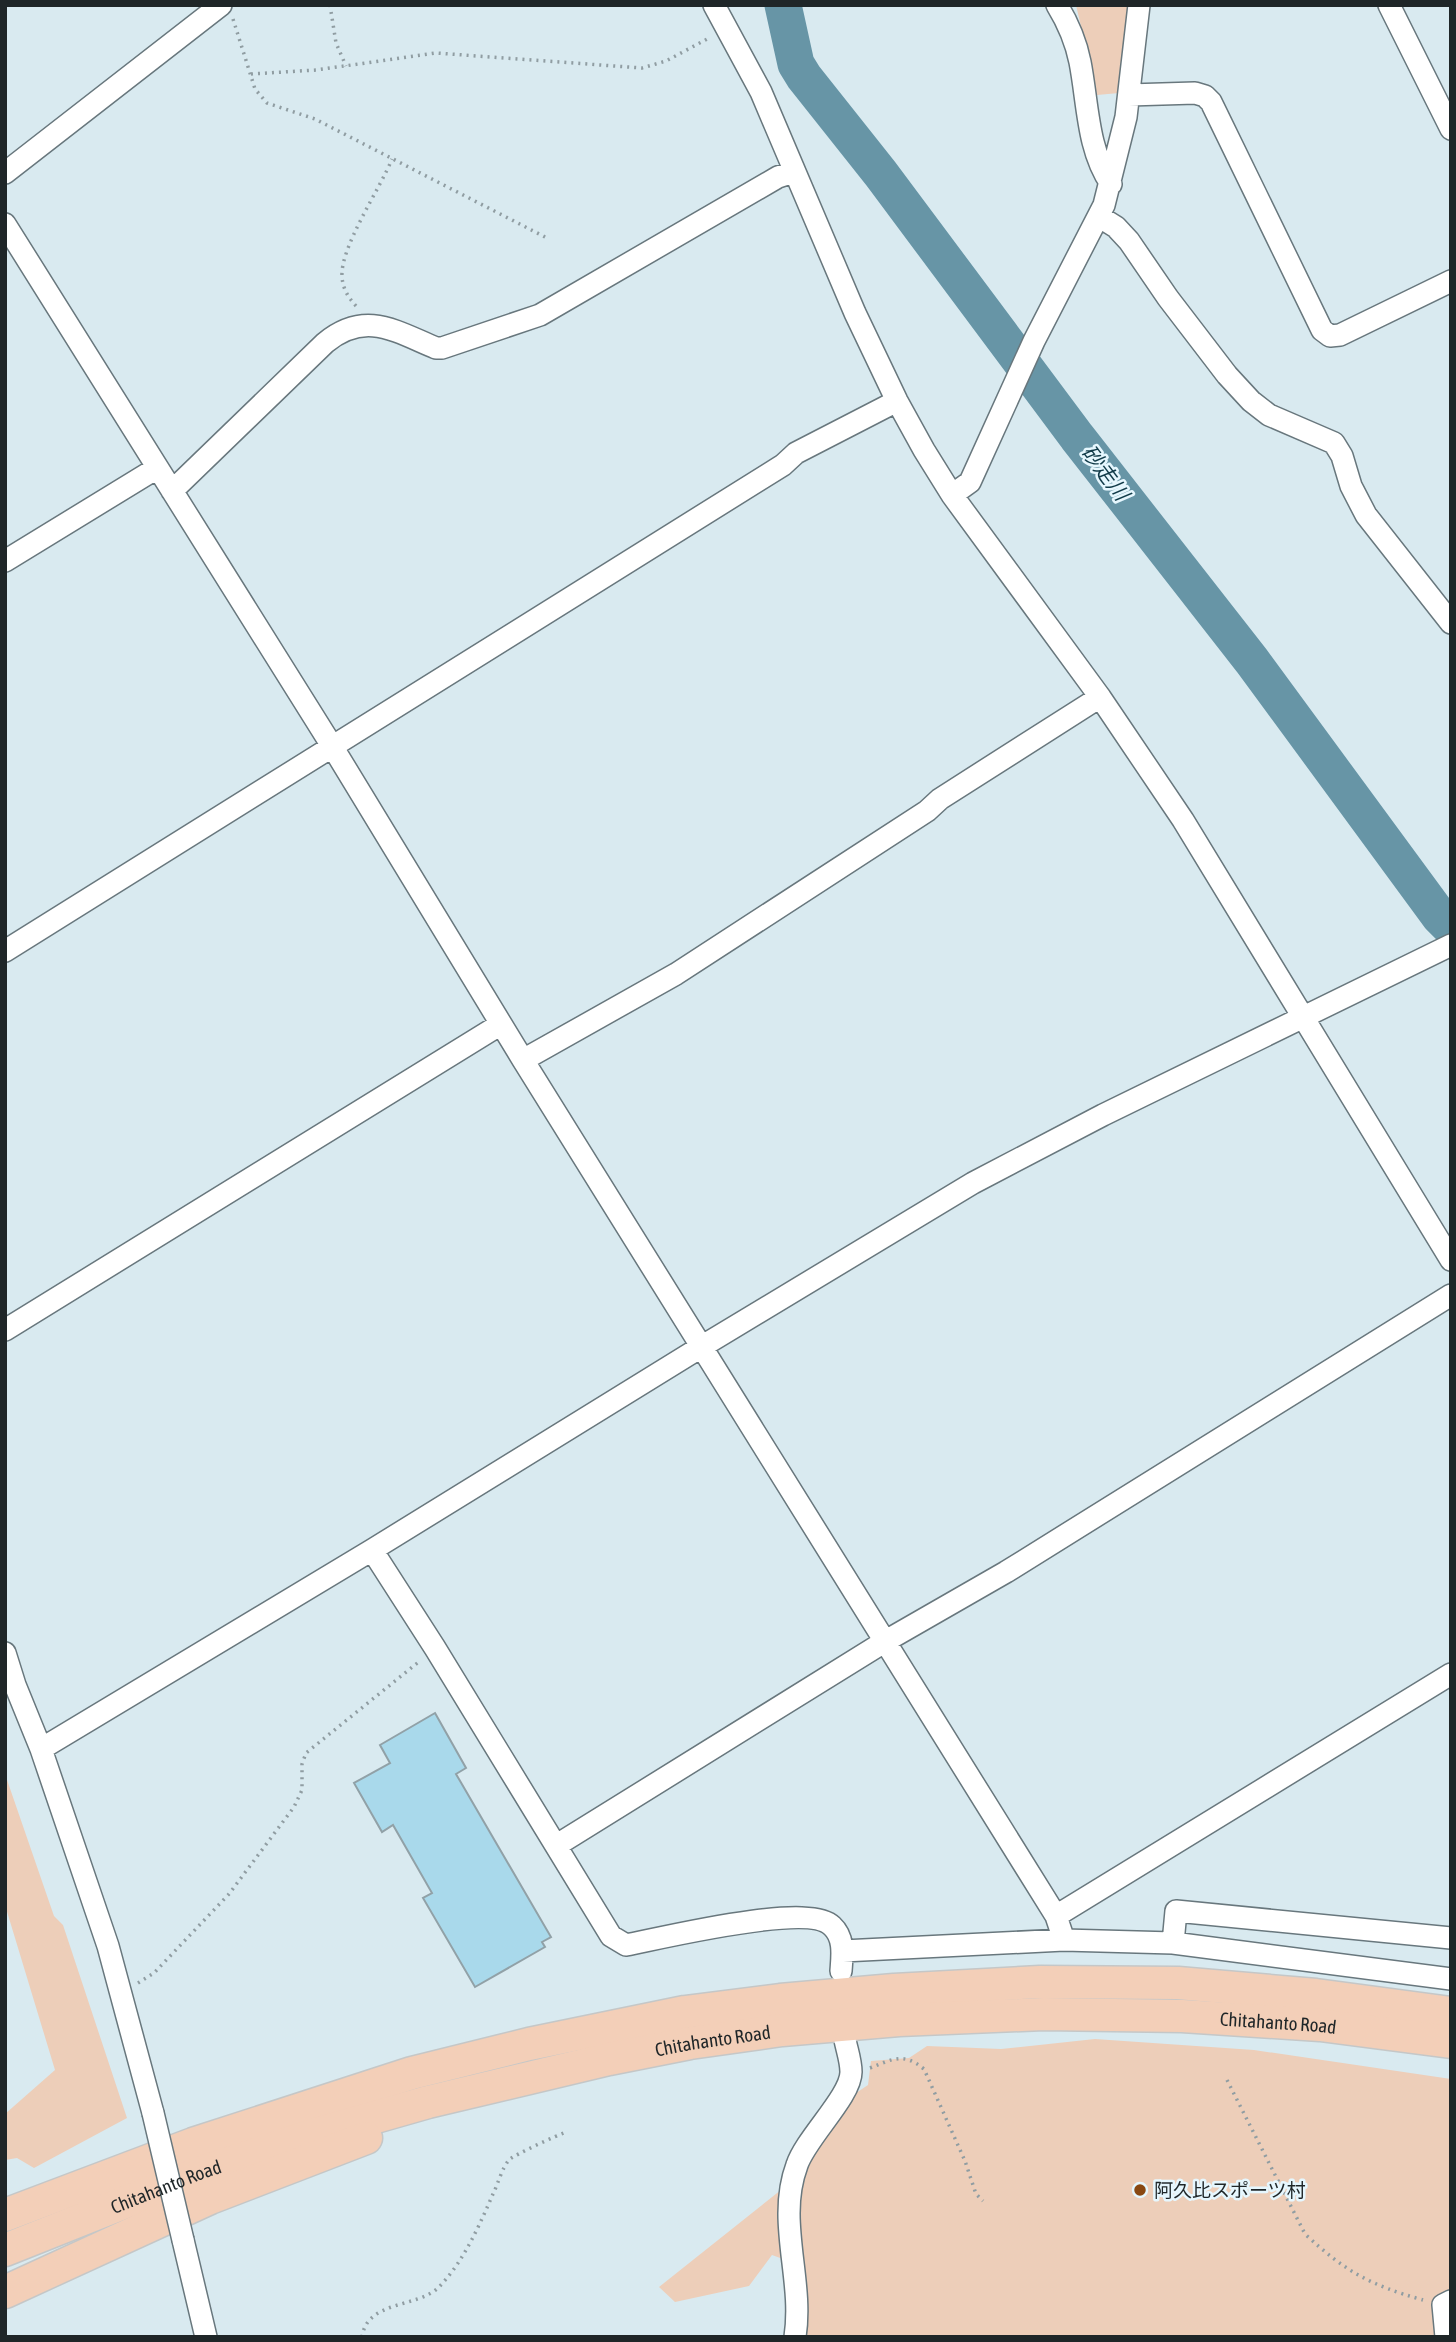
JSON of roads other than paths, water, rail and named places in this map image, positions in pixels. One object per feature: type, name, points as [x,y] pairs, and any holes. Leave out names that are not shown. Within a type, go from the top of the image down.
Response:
[{"type":"highway","name":"Chitahanto Road","points":[[5,2215],[193,2144],[412,2073],[529,2044],[685,2012],[882,1991],[1040,1982],[1178,1983],[1316,1995],[1451,2013]]},
{"type":"highway","name":"Chitahanto Road","points":[[5,2250],[199,2173],[316,2134],[428,2102],[677,2046],[782,2030],[900,2020],[1044,2014],[1182,2016],[1320,2025],[1451,2042]]},
{"type":"highway","points":[[5,2292],[211,2198],[388,2130],[495,2098],[535,2077]]},
{"type":"street","points":[[714,5],[761,92],[855,313],[897,401],[952,495],[1100,697],[1184,820],[1451,1260]]},
{"type":"street","points":[[1057,5],[1073,38],[1079,60],[1100,169],[1111,184]]},
{"type":"street","points":[[952,495],[970,482],[1034,341],[1100,217],[1111,184],[1129,95],[1139,5]]},
{"type":"street","points":[[1389,5],[1449,119]]},
{"type":"street","points":[[5,173],[225,9]]},
{"type":"street","points":[[1129,95],[1195,93],[1205,96],[1211,102],[1322,330],[1329,336],[1340,335],[1451,281]]},
{"type":"street","points":[[172,491],[325,343],[340,332],[363,324],[384,326],[436,348],[442,348],[540,315],[778,177],[793,172]]},
{"type":"street","points":[[1100,217],[1116,227],[1129,241],[1168,298],[1227,375],[1251,401],[1269,415],[1334,443],[1366,515],[1451,623]]},
{"type":"street","points":[[5,224],[332,746],[523,1060],[1056,1916],[1064,1940]]},
{"type":"street","points":[[5,951],[783,465],[796,453],[897,401]]},
{"type":"street","points":[[5,561],[157,468]]},
{"type":"street","points":[[523,1060],[676,974],[927,811],[962,784],[1100,697]]},
{"type":"street","points":[[41,1749],[973,1183],[1451,945]]},
{"type":"street","points":[[5,1330],[501,1024]]},
{"type":"street","points":[[556,1844],[884,1642],[1006,1572],[1451,1295]]},
{"type":"street","points":[[372,1550],[611,1936],[626,1945],[760,1920],[804,1917],[821,1919],[831,1924],[839,1934],[842,1961],[1064,1940],[1172,1943],[1451,1979]]},
{"type":"street","points":[[5,1653],[41,1749],[108,1946],[153,2113],[206,2337]]},
{"type":"street","points":[[1056,1916],[1451,1674]]},
{"type":"street","points":[[1172,1943],[1177,1911],[1451,1938]]},
{"type":"street","points":[[795,2337],[798,2295],[788,2211],[797,2165],[816,2131],[843,2094],[851,2074],[845,2040]]},
{"type":"street","points":[[1446,2337],[1447,2303]]},
{"type":"waterway","name":"砂走川","points":[[783,5],[796,64],[804,77],[881,174],[1077,437],[1252,661],[1440,917],[1451,928]]},
{"type":"place","name":"阿久比スポーツ村","points":[[1140,2190]]}]
